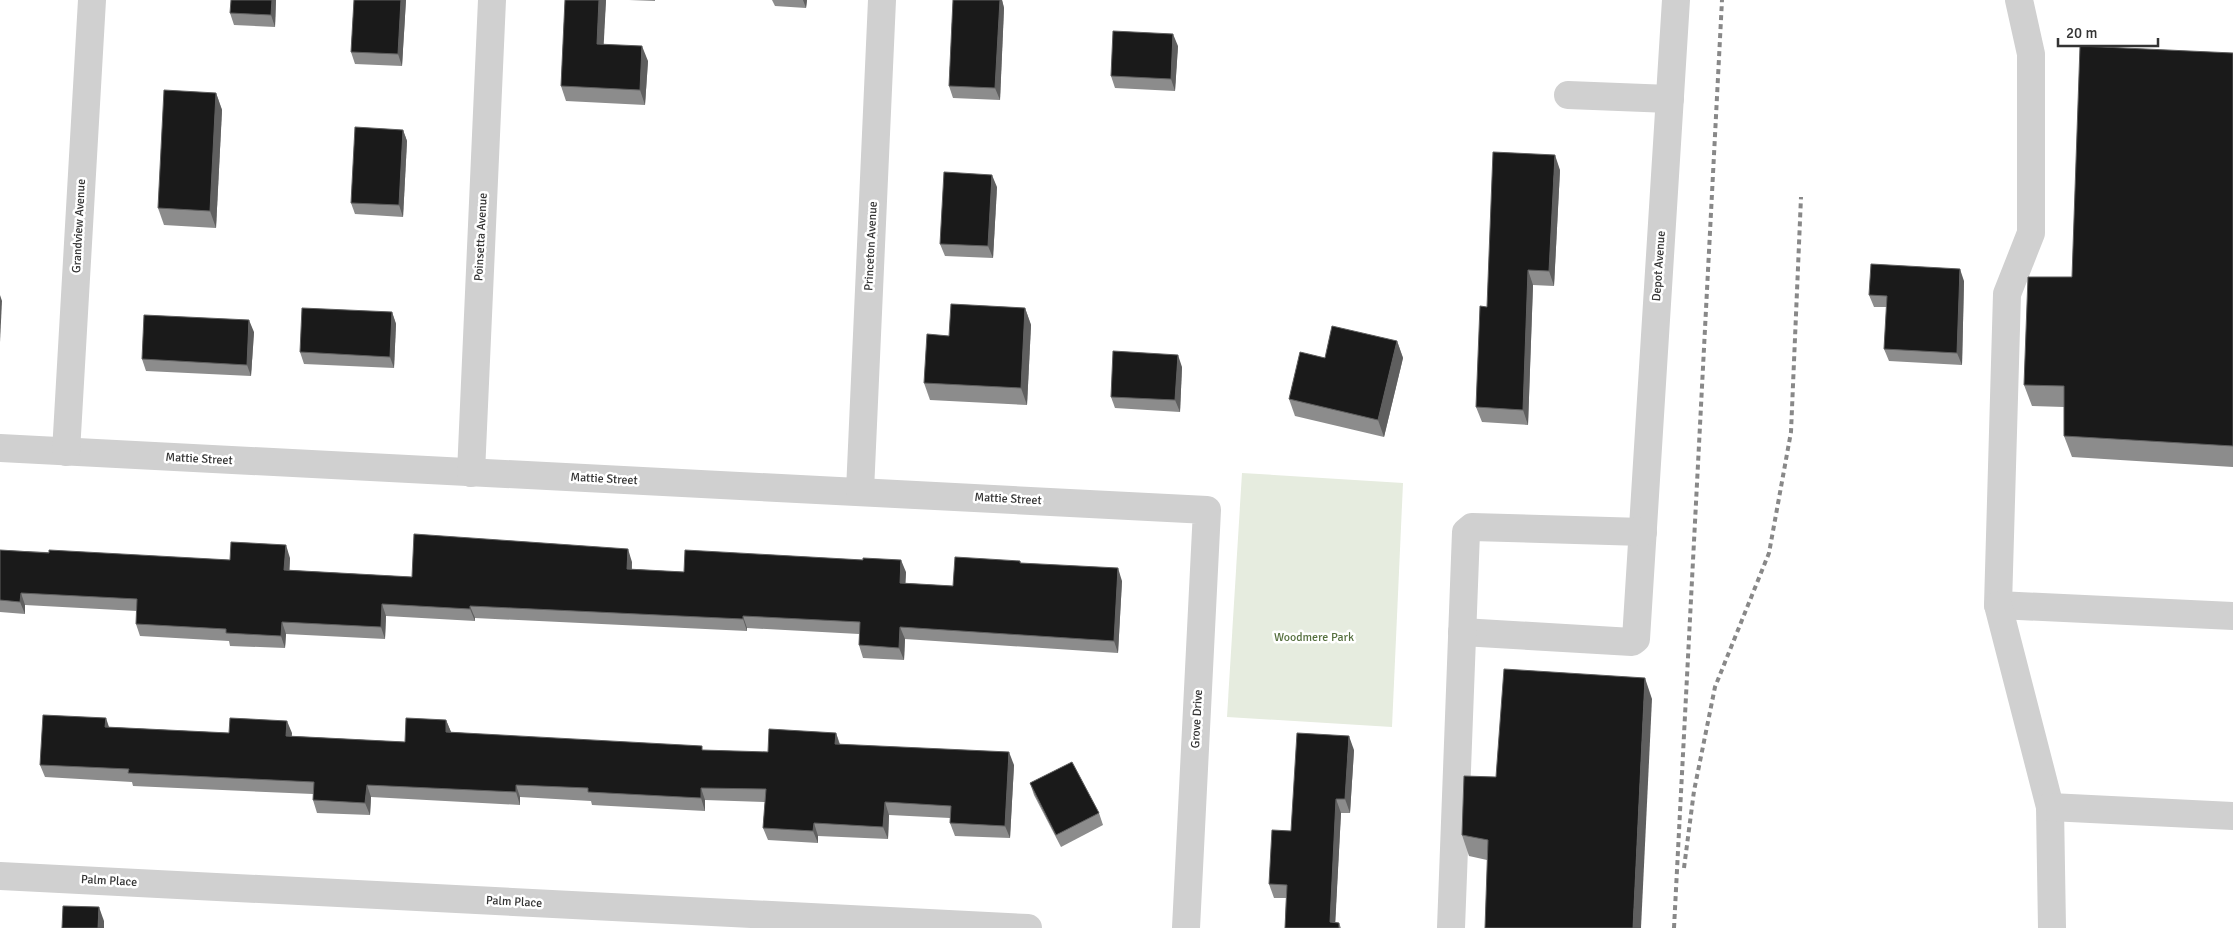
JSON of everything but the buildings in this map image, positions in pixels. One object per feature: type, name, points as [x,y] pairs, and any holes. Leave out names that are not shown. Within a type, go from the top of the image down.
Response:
[{"type":"street","name":"Grandview Avenue","points":[[66,452],[92,0]]},
{"type":"street","name":"Poinsetta Avenue","points":[[471,473],[492,0]]},
{"type":"street","name":"Princeton Avenue","points":[[860,491],[882,0]]},
{"type":"street","name":"Depot Avenue","points":[[1462,632],[1632,642],[1636,639],[1676,0]]},
{"type":"street","points":[[2019,0],[2031,54],[2031,233],[2007,294],[1998,605],[2050,807],[2052,928]]},
{"type":"street","points":[[1568,95],[1670,99]]},
{"type":"street","name":"Mattie Street","points":[[0,448],[1207,510]]},
{"type":"street","name":"Grove Drive","points":[[1186,928],[1207,510]]},
{"type":"street","points":[[1451,928],[1466,532],[1472,527],[1643,532]]},
{"type":"street","points":[[1998,605],[2233,616]]},
{"type":"street","points":[[2050,807],[2233,816]]},
{"type":"street","name":"Palm Place","points":[[0,876],[1028,928]]},
{"type":"green space","name":"Woodmere Park","points":[[1242,473],[1403,483],[1392,727],[1227,717]]},
{"type":"railway","points":[[1674,928],[1722,0]]},
{"type":"railway","points":[[1684,868],[1694,791],[1715,687],[1769,553],[1791,432],[1801,197]]}]
